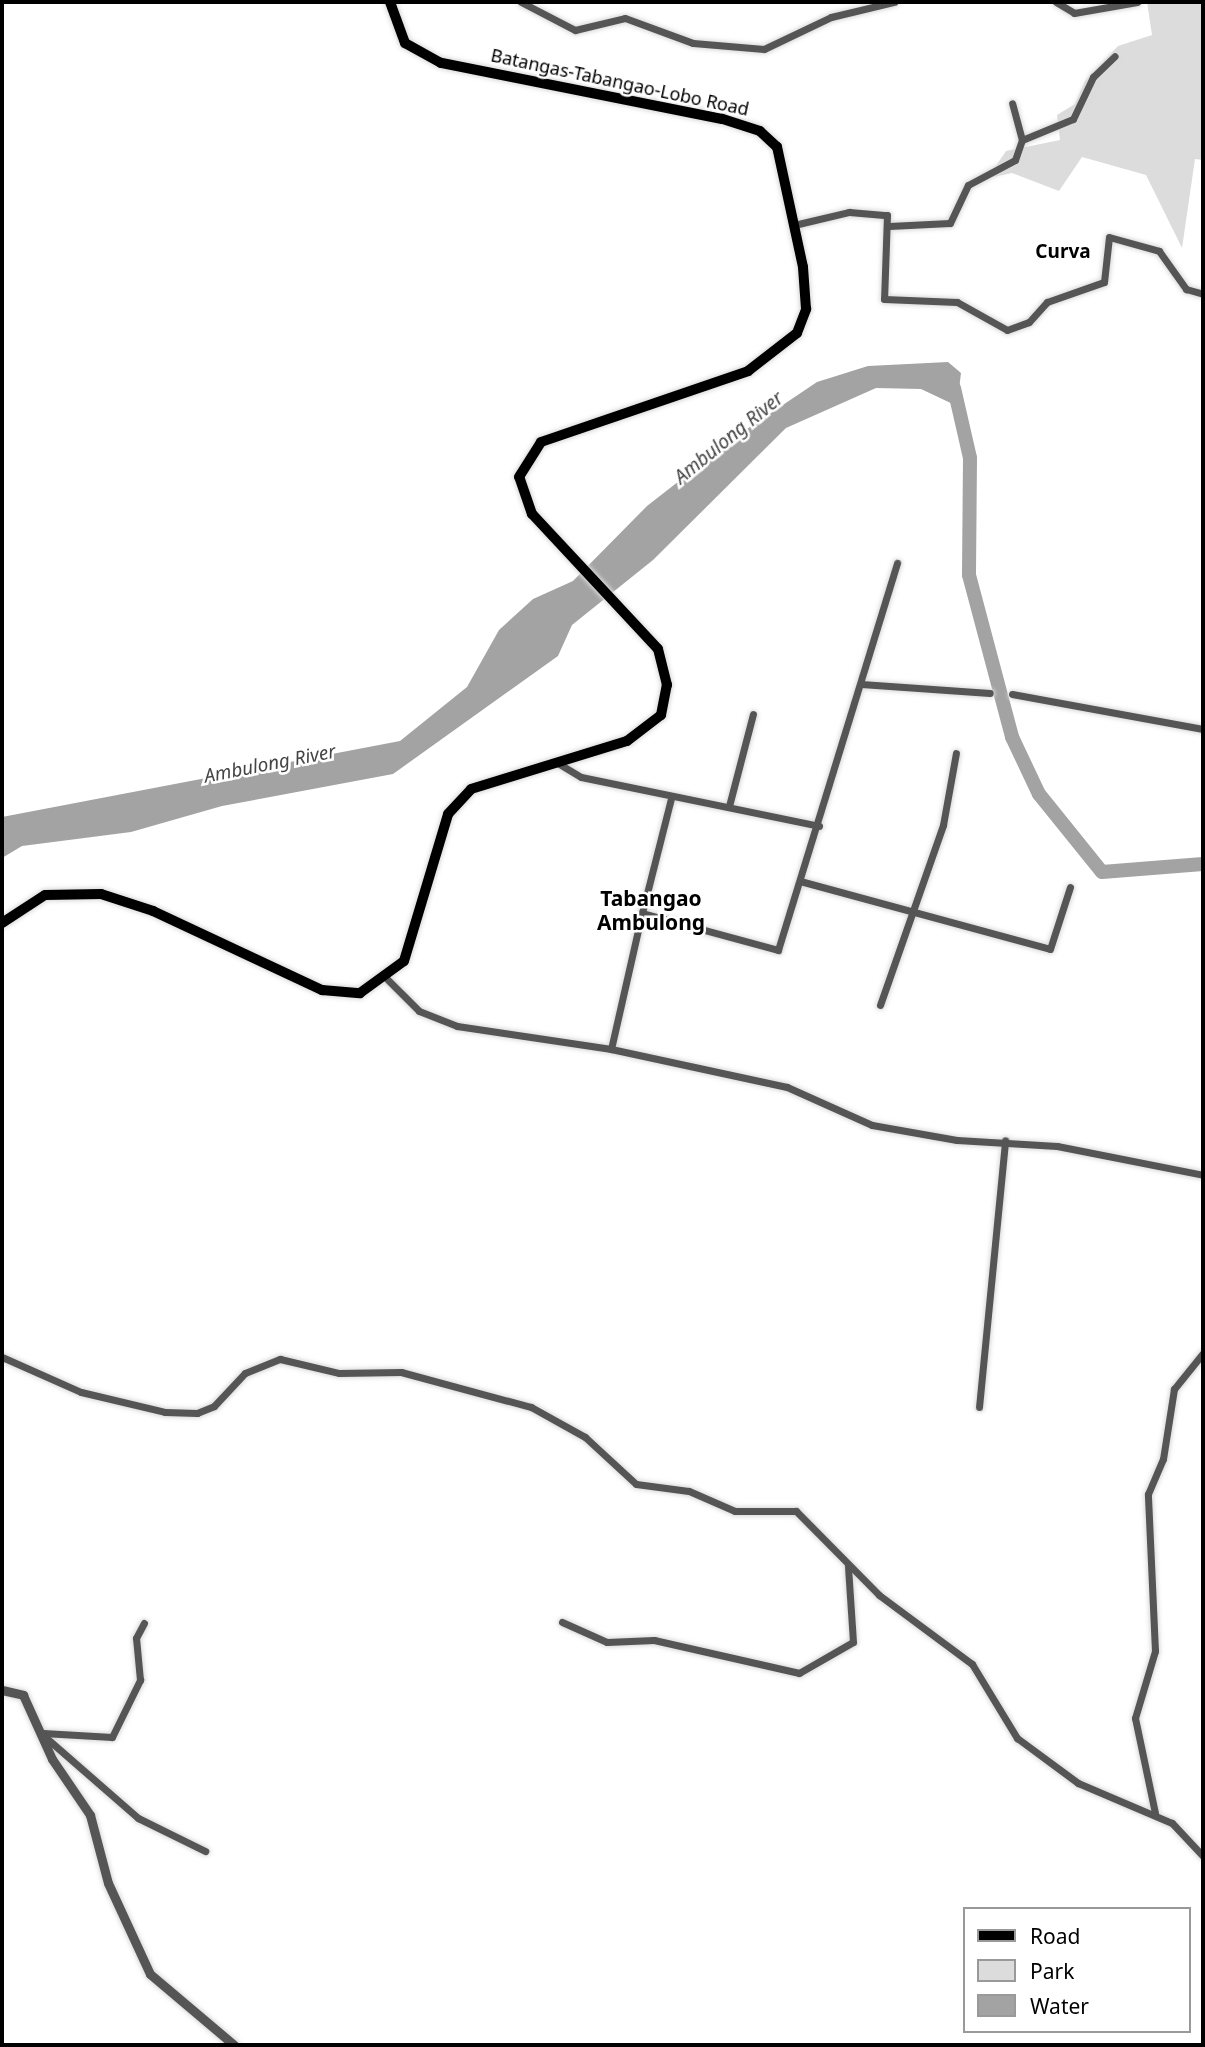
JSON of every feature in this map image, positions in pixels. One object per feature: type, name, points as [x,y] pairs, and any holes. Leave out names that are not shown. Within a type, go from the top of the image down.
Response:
[{"type":"main road","name":"Batangas-Tabangao-Lobo Road","points":[[2,923],[45,895],[82,891],[153,911],[322,990],[360,993],[387,979],[412,946],[449,814],[484,782],[637,737],[661,715],[667,685],[661,658],[616,603],[578,565],[523,502],[523,462],[541,442],[564,430],[748,371],[777,354],[797,333],[806,309],[777,147],[760,131],[441,63],[405,43],[390,2]]},
{"type":"street","points":[[521,2],[575,30],[625,18],[693,43],[764,49],[831,17],[894,2]]},
{"type":"street","points":[[1056,2],[1074,13],[1138,2]]},
{"type":"street","points":[[1022,140],[1073,119],[1093,77],[1115,55]]},
{"type":"street","points":[[888,226],[950,223],[968,185],[1014,160],[1022,140],[1012,103]]},
{"type":"street","points":[[793,225],[849,212],[887,215],[884,299],[957,302],[1007,330],[1029,322],[1047,302],[1104,282],[1108,237],[1159,251],[1186,289],[1203,293]]},
{"type":"street","points":[[642,913],[778,950],[819,825],[897,563]]},
{"type":"street","points":[[861,684],[990,693]]},
{"type":"street","points":[[1012,694],[1203,729]]},
{"type":"street","points":[[729,806],[753,714]]},
{"type":"street","points":[[880,1005],[943,825],[956,753]]},
{"type":"street","points":[[555,761],[581,777],[819,825]]},
{"type":"street","points":[[611,1049],[671,797]]},
{"type":"street","points":[[800,881],[1050,949],[1070,887]]},
{"type":"street","points":[[387,979],[419,1011],[448,1023],[611,1049],[787,1087],[872,1125],[957,1140],[1005,1140],[1203,1175]]},
{"type":"street","points":[[979,1408],[1005,1140]]},
{"type":"street","points":[[1155,1813],[1135,1718],[1155,1651],[1149,1494],[1163,1460],[1174,1390],[1203,1353]]},
{"type":"street","points":[[2,1357],[81,1392],[165,1412],[197,1413],[214,1406],[245,1373],[280,1359],[338,1373],[391,1371],[454,1385],[552,1418],[604,1452],[636,1484],[689,1491],[735,1511],[796,1511],[848,1566],[972,1664],[1017,1738],[1048,1764],[1112,1802],[1155,1813],[1203,1856]]},
{"type":"street","points":[[562,1622],[607,1642],[654,1640],[799,1673],[853,1642],[848,1566]]},
{"type":"street","points":[[43,1735],[112,1737],[140,1680],[136,1637],[144,1623]]},
{"type":"street","points":[[2,1690],[23,1695],[61,1776],[90,1815],[100,1861],[136,1952],[163,1989],[234,2045]]},
{"type":"street","points":[[43,1735],[138,1818],[205,1851]]},
{"type":"green space","points":[[1147,2],[1203,2],[1203,160],[1195,159],[1182,248],[1146,175],[1082,157],[1059,191],[1012,173],[988,178],[1006,151],[1060,140],[1057,115],[1075,104],[1085,81],[1118,46],[1152,35]]},
{"type":"water","points":[[948,362],[961,373],[957,406],[921,389],[876,388],[786,428],[653,560],[572,625],[558,656],[393,774],[222,806],[131,832],[22,846],[2,858],[2,817],[400,741],[467,687],[499,630],[533,599],[573,581],[647,506],[738,435],[817,382],[868,366]]},
{"type":"waterway","name":"Ambulong River","points":[[954,388],[970,458],[969,575],[1012,737],[1039,794],[1102,872],[1203,864]]},
{"type":"district","name":"Curva","points":[[1063,252]]},
{"type":"district","name":"Tabangao Ambulong","points":[[651,910]]}]
